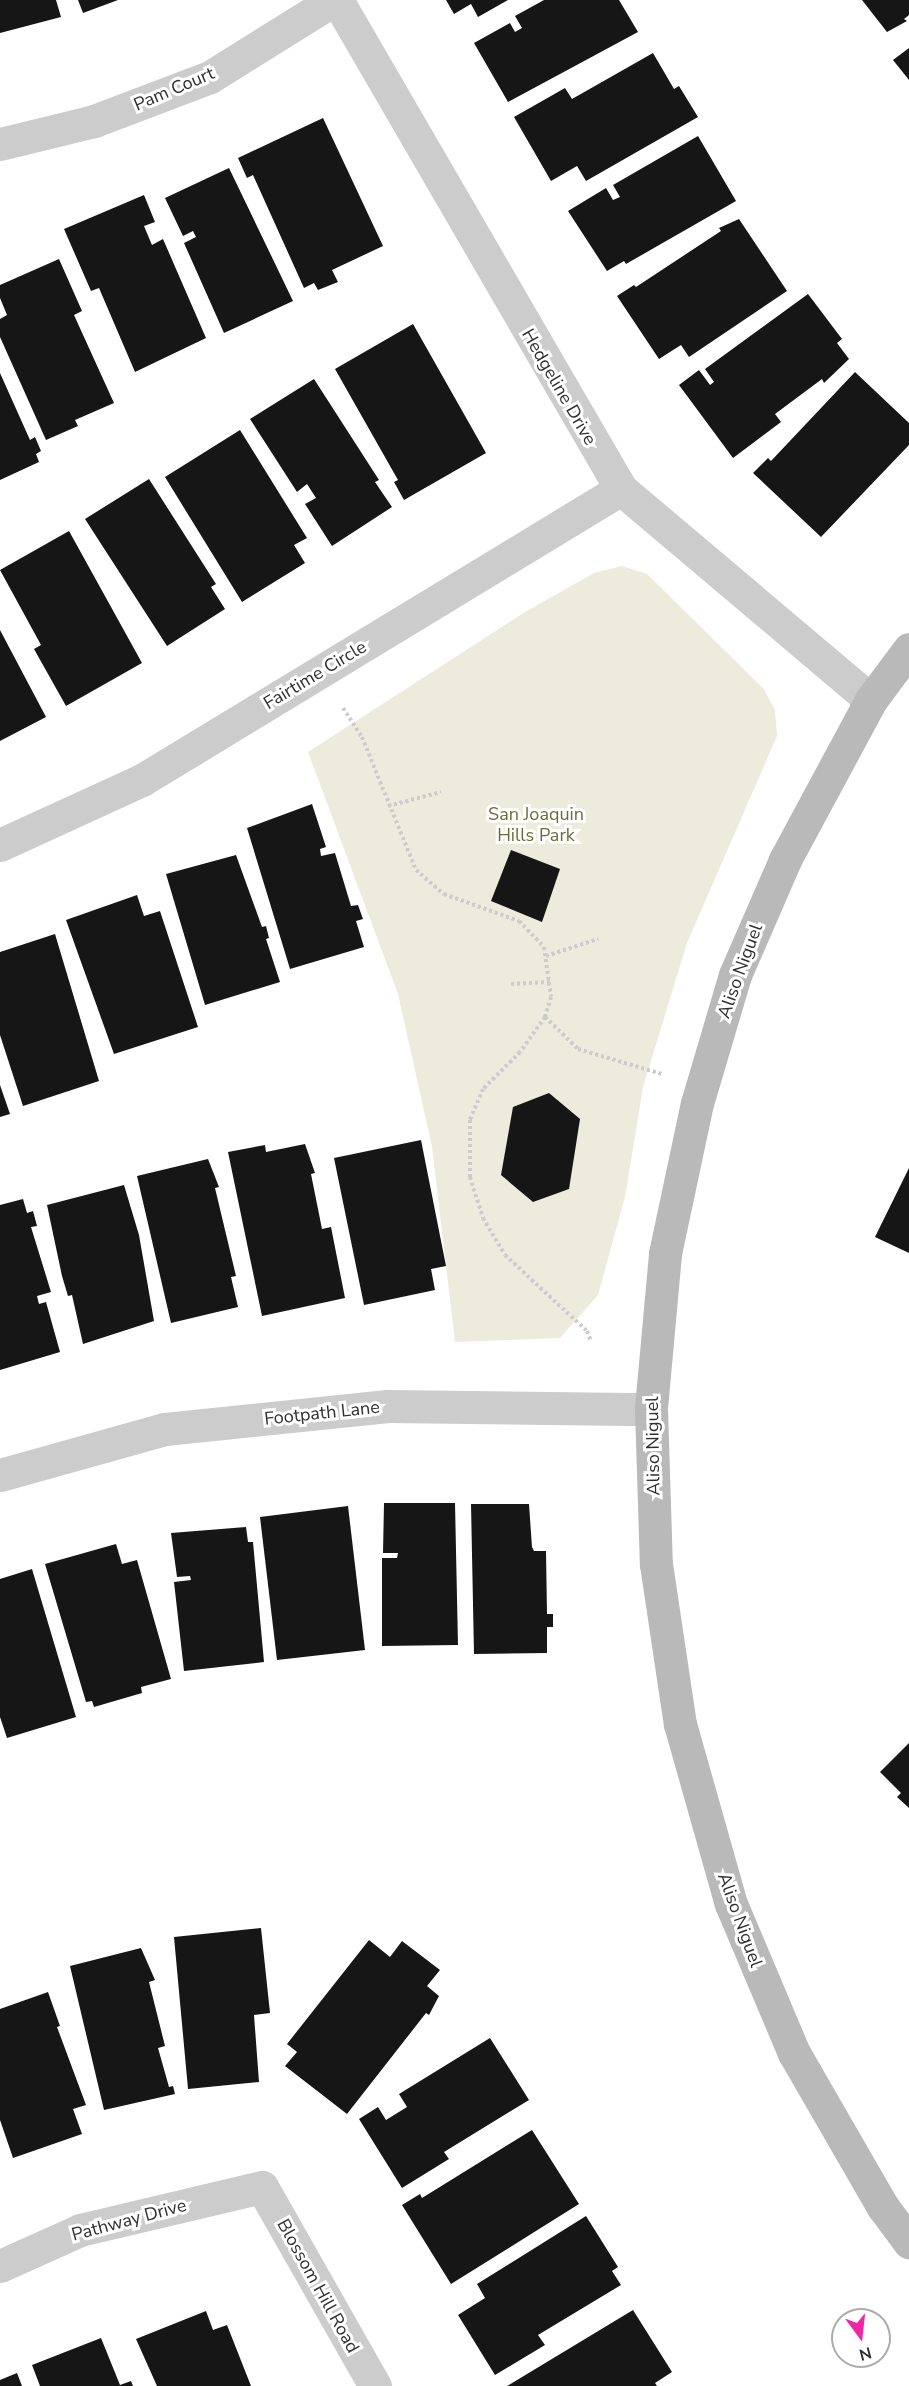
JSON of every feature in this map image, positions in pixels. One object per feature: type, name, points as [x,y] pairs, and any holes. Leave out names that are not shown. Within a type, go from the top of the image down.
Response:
[{"type":"street","name":"Pam Court","points":[[0,144],[94,121],[210,77],[335,0]]},
{"type":"street","name":"Hedgeline Drive","points":[[335,0],[621,489],[871,700]]},
{"type":"street","name":"Fairtime Circle","points":[[0,844],[142,780],[621,489]]},
{"type":"street","name":"Aliso Niguel","points":[[909,649],[871,700],[785,860],[735,975],[703,1084],[665,1254],[651,1409],[656,1564],[680,1724],[731,1904],[794,2054],[883,2207],[909,2242]]},
{"type":"street","name":"Footpath Lane","points":[[0,1475],[165,1429],[388,1406],[651,1409]]},
{"type":"street","name":"Pathway Drive","points":[[0,2266],[80,2230],[262,2187]]},
{"type":"street","name":"Blossom Hill Road","points":[[262,2187],[375,2386]]},
{"type":"path","points":[[319,673],[362,737],[388,806],[416,870],[444,894],[519,921],[544,947],[550,982],[545,1017],[520,1052],[483,1089],[470,1120],[470,1177],[483,1218],[505,1255],[541,1284],[587,1331],[591,1341]]},
{"type":"path","points":[[388,806],[441,792]]},
{"type":"path","points":[[546,956],[598,939]]},
{"type":"path","points":[[511,984],[550,982]]},
{"type":"path","points":[[545,1017],[578,1049],[703,1084]]},
{"type":"green space","name":"San Joaquin Hills Park","points":[[622,566],[647,574],[763,688],[775,710],[777,736],[687,943],[643,1087],[625,1197],[598,1295],[560,1338],[455,1342],[432,1147],[398,994],[308,752],[525,612],[594,573]]},
{"type":"building","points":[[0,0],[56,0],[61,17],[0,33]]},
{"type":"building","points":[[78,0],[118,0],[83,13]]},
{"type":"building","points":[[446,0],[508,0],[478,17],[471,4],[454,14]]},
{"type":"building","points":[[544,0],[619,0],[638,32],[508,102],[474,43],[510,23],[515,32],[522,28],[515,16]]},
{"type":"building","points":[[862,0],[909,0],[909,15],[904,19],[907,21],[887,32]]},
{"type":"building","points":[[909,48],[909,80],[893,60]]},
{"type":"building","points":[[653,53],[674,89],[679,86],[698,117],[586,181],[577,166],[551,181],[514,117],[565,88],[572,99]]},
{"type":"building","points":[[323,118],[383,246],[332,270],[338,282],[318,290],[314,283],[304,288],[253,175],[247,178],[238,158]]},
{"type":"building","points":[[698,136],[736,201],[626,264],[624,261],[607,271],[568,211],[606,188],[613,200],[620,197],[613,185]]},
{"type":"building","points":[[229,168],[293,301],[224,333],[184,243],[196,237],[193,231],[183,236],[165,198]]},
{"type":"building","points":[[144,195],[155,222],[144,226],[152,245],[163,239],[206,338],[135,372],[99,288],[91,291],[64,229]]},
{"type":"building","points":[[739,219],[787,291],[689,357],[681,345],[659,359],[617,296],[634,285],[636,287],[721,231],[719,228]]},
{"type":"building","points":[[59,259],[82,311],[74,315],[114,403],[75,420],[78,426],[46,440],[0,337],[0,319],[7,315],[0,298],[0,285]]},
{"type":"building","points":[[808,294],[842,339],[837,343],[849,359],[824,383],[822,379],[775,414],[781,422],[733,458],[679,385],[699,370],[710,385],[714,382],[705,369]]},
{"type":"building","points":[[413,324],[486,453],[404,500],[394,482],[398,480],[335,369]]},
{"type":"building","points":[[855,372],[909,423],[909,445],[821,537],[753,473],[768,458],[771,461]]},
{"type":"building","points":[[0,373],[30,440],[35,437],[41,451],[36,454],[39,462],[0,480]]},
{"type":"building","points":[[314,379],[379,480],[375,482],[392,507],[332,546],[305,504],[316,498],[307,484],[297,492],[250,419]]},
{"type":"building","points":[[240,430],[307,538],[294,545],[305,563],[242,602],[165,477]]},
{"type":"building","points":[[149,479],[216,584],[211,587],[225,609],[167,646],[85,519]]},
{"type":"building","points":[[69,531],[142,663],[66,706],[34,649],[41,645],[0,570]]},
{"type":"building","points":[[0,630],[46,717],[0,741]]},
{"type":"building","points":[[312,804],[326,847],[320,849],[321,856],[335,853],[351,906],[358,905],[363,919],[356,921],[364,947],[290,969],[247,828]]},
{"type":"building","points":[[511,850],[560,869],[542,922],[491,901]]},
{"type":"building","points":[[236,855],[262,927],[266,926],[269,938],[266,939],[280,982],[205,1005],[166,874]]},
{"type":"building","points":[[137,895],[144,916],[160,911],[198,1027],[114,1054],[66,920]]},
{"type":"building","points":[[55,934],[99,1081],[23,1106],[0,1035],[0,952]]},
{"type":"building","points":[[0,1085],[10,1114],[0,1117]]},
{"type":"building","points":[[549,1093],[580,1119],[569,1189],[533,1202],[501,1175],[513,1107]]},
{"type":"building","points":[[421,1140],[446,1266],[431,1269],[435,1290],[364,1305],[334,1158]]},
{"type":"building","points":[[305,1144],[315,1173],[311,1174],[322,1229],[331,1227],[345,1298],[262,1316],[228,1152],[265,1145],[266,1152]]},
{"type":"building","points":[[208,1159],[219,1187],[215,1188],[236,1276],[231,1277],[238,1307],[171,1323],[137,1176]]},
{"type":"building","points":[[909,1168],[909,1253],[875,1237]]},
{"type":"building","points":[[124,1185],[139,1235],[154,1321],[83,1344],[72,1295],[68,1296],[62,1276],[47,1205]]},
{"type":"building","points":[[23,1199],[27,1213],[33,1211],[37,1226],[31,1227],[51,1292],[37,1296],[39,1304],[46,1302],[60,1352],[0,1370],[0,1205]]},
{"type":"building","points":[[384,1503],[455,1503],[458,1645],[382,1646],[382,1558],[397,1558],[398,1553],[383,1553]]},
{"type":"building","points":[[471,1504],[529,1504],[532,1547],[534,1551],[546,1551],[547,1614],[553,1614],[553,1627],[547,1627],[547,1653],[474,1654]]},
{"type":"building","points":[[348,1506],[365,1650],[277,1660],[260,1517]]},
{"type":"building","points":[[246,1527],[248,1542],[253,1542],[264,1662],[184,1671],[174,1582],[191,1580],[190,1576],[177,1577],[171,1533]]},
{"type":"building","points":[[116,1544],[122,1564],[137,1560],[171,1679],[141,1687],[142,1693],[94,1707],[92,1701],[86,1702],[45,1564]]},
{"type":"building","points":[[32,1569],[76,1717],[7,1738],[0,1717],[0,1579]]},
{"type":"building","points":[[909,1743],[909,1808],[897,1797],[901,1793],[880,1772]]},
{"type":"building","points":[[261,1928],[270,2013],[254,2015],[259,2082],[188,2089],[174,1937]]},
{"type":"building","points":[[369,1940],[390,1957],[402,1941],[440,1970],[427,1986],[439,1996],[429,2015],[426,2013],[347,2114],[285,2066],[297,2052],[287,2044]]},
{"type":"building","points":[[141,1948],[155,1980],[149,1982],[165,2046],[158,2048],[169,2087],[173,2086],[175,2094],[104,2110],[70,1966]]},
{"type":"building","points":[[48,1992],[60,2026],[57,2027],[86,2105],[73,2109],[82,2134],[13,2158],[0,2120],[0,2009]]},
{"type":"building","points":[[490,2038],[529,2100],[444,2152],[449,2159],[402,2188],[359,2119],[378,2107],[386,2120],[407,2107],[399,2094]]},
{"type":"building","points":[[532,2130],[579,2204],[451,2284],[402,2205],[420,2194],[422,2198]]},
{"type":"building","points":[[586,2216],[618,2267],[612,2271],[621,2285],[538,2335],[545,2345],[495,2375],[458,2315],[485,2298],[477,2284]]},
{"type":"building","points":[[633,2310],[672,2372],[655,2383],[657,2386],[507,2386]]},
{"type":"building","points":[[206,2311],[213,2330],[227,2325],[251,2386],[157,2386],[136,2339]]},
{"type":"building","points":[[101,2338],[120,2385],[131,2381],[133,2386],[40,2386],[32,2365]]},
{"type":"building","points":[[17,2373],[22,2386],[0,2386],[0,2380]]}]
